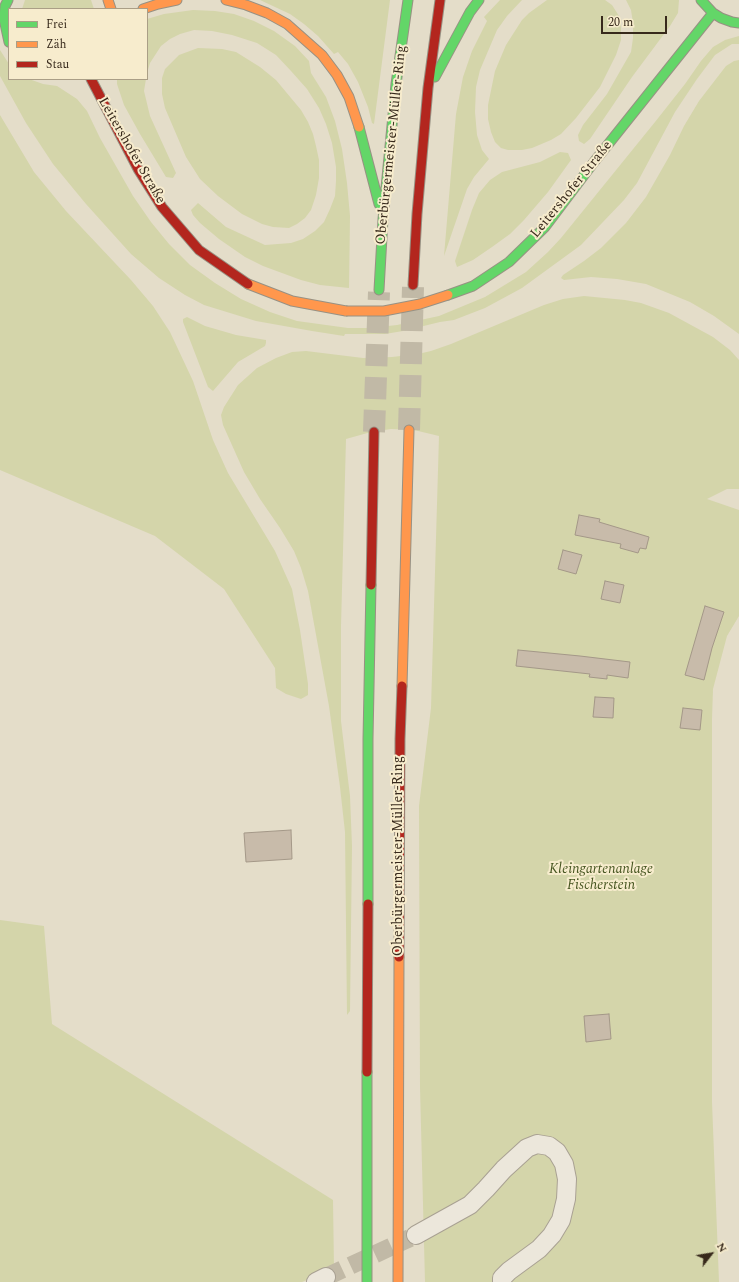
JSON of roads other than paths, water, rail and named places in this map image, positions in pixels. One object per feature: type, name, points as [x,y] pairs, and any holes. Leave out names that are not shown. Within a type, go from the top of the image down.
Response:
[{"type":"main road","points":[[8,0],[5,6],[4,19],[8,39]]},
{"type":"main road","points":[[146,8],[177,0]]},
{"type":"main road","points":[[226,0],[266,13],[287,24],[313,46],[337,74],[349,97],[358,123],[383,219]]},
{"type":"main road","name":"Oberbürgermeister-Müller-Ring","points":[[379,290],[383,219],[396,84],[408,0]]},
{"type":"main road","points":[[413,285],[417,214],[428,88],[440,0]]},
{"type":"main road","points":[[428,88],[470,12],[480,0]]},
{"type":"main road","points":[[701,0],[713,13],[727,20],[739,23]]},
{"type":"main road","name":"Leitershofer Straße","points":[[92,80],[138,169],[162,207],[199,250],[247,283],[292,301],[346,311],[384,311],[420,304],[473,286],[509,262],[545,227],[599,156],[713,13]]},
{"type":"main road","name":"Oberbürgermeister-Müller-Ring","points":[[398,1282],[400,739],[410,430]]},
{"type":"main road","points":[[367,1282],[368,747],[374,432]]},
{"type":"street","points":[[416,1235],[470,1205],[486,1190],[504,1169],[527,1148],[537,1144],[548,1146],[557,1152],[564,1164],[567,1179],[566,1198],[561,1220],[552,1235],[539,1249],[508,1271],[502,1278],[502,1282]]},
{"type":"tunnel","points":[[409,430],[413,287]]},
{"type":"tunnel","points":[[374,432],[379,292]]},
{"type":"tunnel","points":[[326,1277],[410,1238]]},
{"type":"park label","name":"Kleingartenanlage Fischerstein","points":[[601,878]]}]
